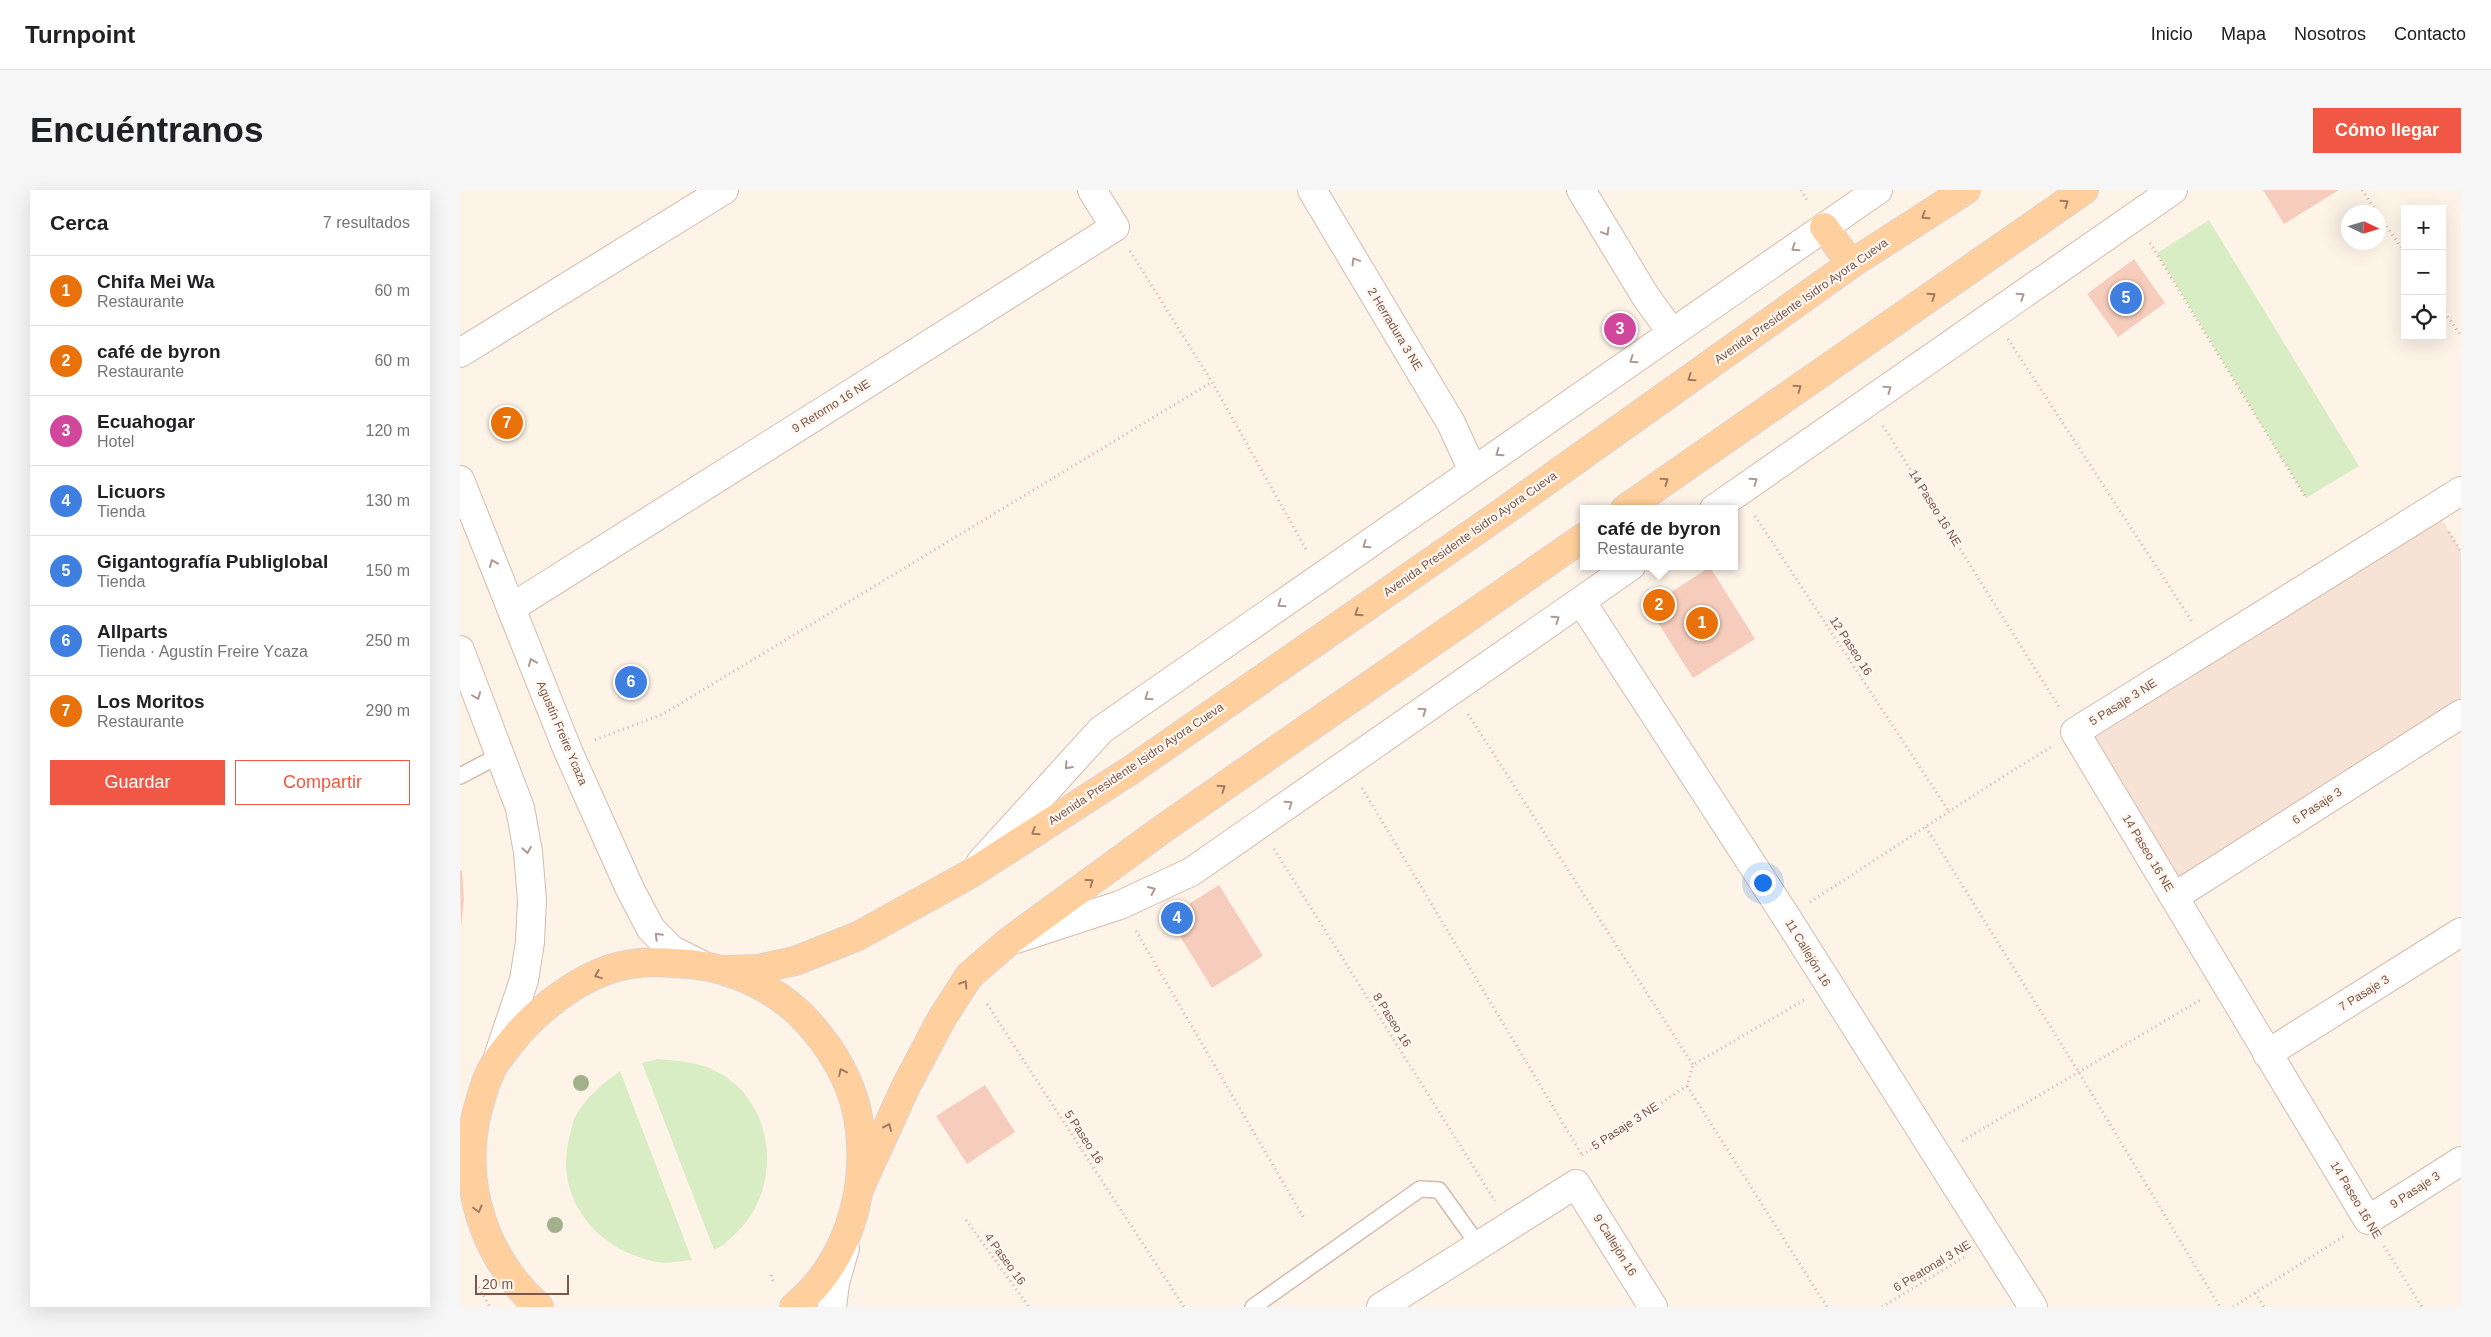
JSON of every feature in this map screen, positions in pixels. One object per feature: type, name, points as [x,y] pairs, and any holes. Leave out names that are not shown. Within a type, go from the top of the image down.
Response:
[{"type":"main road","name":"Avenida Presidente Isidro Ayora Cueva","points":[[726,970],[758,969],[795,961],[858,936],[970,874],[1128,772],[1493,519],[1851,264],[1966,190]]},
{"type":"main road","points":[[1631,505],[2084,190]]},
{"type":"main road","points":[[1824,227],[1851,264]]},
{"type":"main road","points":[[860,1187],[906,1086],[942,1018],[969,976],[1008,942],[1164,828],[1580,540]]},
{"type":"main road","points":[[460,1188],[465,1141],[482,1092],[497,1060],[529,1021],[567,988],[598,974],[630,964],[698,963],[726,970],[761,985],[789,1004],[814,1028],[836,1057],[849,1086],[859,1119],[863,1153],[860,1187],[853,1220],[824,1276],[794,1307]]},
{"type":"main road","points":[[465,1141],[479,1215],[492,1246],[506,1271],[525,1295],[539,1307]]},
{"type":"street","points":[[460,353],[724,190]]},
{"type":"street","points":[[1092,190],[1114,227]]},
{"type":"street","name":"2 Herradura 3 NE","points":[[1312,190],[1451,423],[1473,471]]},
{"type":"street","points":[[1580,190],[1646,297],[1672,333]]},
{"type":"street","name":"Avenida Presidente Isidro Ayora Cueva","points":[[970,874],[1101,730],[1878,190]]},
{"type":"street","points":[[1720,505],[2173,190]]},
{"type":"street","name":"9 Retorno 16 NE","points":[[511,608],[1114,227]]},
{"type":"street","name":"Agustín Freire Ycaza","points":[[460,480],[568,751],[630,889],[651,929],[672,950],[698,963]]},
{"type":"street","name":"5 Pasaje 3 NE","points":[[2075,732],[2461,491]]},
{"type":"street","points":[[1008,942],[1120,905],[1191,872],[1626,570]]},
{"type":"street","name":"11 Callejón 16","points":[[1581,602],[1787,918],[1936,1157],[1992,1240],[2033,1307]]},
{"type":"street","points":[[460,650],[520,808],[528,852],[532,900],[530,942],[524,980],[497,1060]]},
{"type":"street","name":"6 Pasaje 3","points":[[2174,897],[2461,714]]},
{"type":"street","name":"14 Paseo 16 NE","points":[[2075,732],[2368,1220]]},
{"type":"street","name":"7 Pasaje 3","points":[[2267,1054],[2461,932]]},
{"type":"street","name":"9 Pasaje 3","points":[[2368,1220],[2461,1161]]},
{"type":"street","points":[[1381,1307],[1576,1184]]},
{"type":"street","name":"9 Callejón 16","points":[[1576,1184],[1653,1307]]},
{"type":"street","points":[[832,1307],[835,1283],[853,1220]]},
{"type":"lane","points":[[460,776],[500,755]]},
{"type":"lane","points":[[1253,1307],[1420,1190],[1439,1190],[1479,1246]]},
{"type":"path","points":[[2362,190],[2372,205]]},
{"type":"path","points":[[2133,218],[2306,498]]},
{"type":"path","points":[[2386,225],[2403,250]]},
{"type":"path","points":[[1114,227],[1212,382],[1321,576]]},
{"type":"path","points":[[2446,314],[2461,336]]},
{"type":"path","points":[[1993,315],[2169,584],[2208,648]]},
{"type":"path","points":[[568,751],[663,714],[1212,382]]},
{"type":"path","name":"14 Paseo 16 NE","points":[[1868,402],[2075,732]]},
{"type":"path","name":"12 Paseo 16","points":[[1739,492],[1948,810]]},
{"type":"path","points":[[1453,690],[1693,1065]]},
{"type":"path","name":"5 Pasaje 3 NE","points":[[1787,918],[1926,827],[1948,810],[2075,732]]},
{"type":"path","points":[[1348,764],[1582,1155]]},
{"type":"path","name":"8 Paseo 16","points":[[1259,825],[1510,1226]]},
{"type":"path","points":[[1926,827],[2078,1071],[2220,1307]]},
{"type":"path","points":[[1120,905],[1305,1220]]},
{"type":"path","name":"5 Paseo 16","points":[[969,976],[1184,1307]]},
{"type":"path","points":[[1827,1307],[1687,1086],[1693,1065],[1828,985]]},
{"type":"path","points":[[1936,1157],[2078,1071],[2226,985]]},
{"type":"path","name":"5 Pasaje 3 NE","points":[[1576,1184],[1582,1155],[1687,1086]]},
{"type":"path","name":"4 Paseo 16","points":[[966,1220],[1029,1307]]},
{"type":"path","points":[[2233,1307],[2368,1220]]},
{"type":"path","name":"14 Paseo 16 NE","points":[[2368,1220],[2422,1307]]},
{"type":"path","name":"6 Peatonal 3 NE","points":[[1882,1307],[1992,1240]]},
{"type":"path","points":[[2255,1293],[2264,1307]]},
{"type":"shaded area","points":[[2435,507],[2461,552],[2461,714],[2174,897],[2075,732]]},
{"type":"green space","points":[[2209,220],[2359,466],[2306,498],[2157,253]]},
{"type":"green space","points":[[657,1059],[699,1065],[723,1075],[741,1090],[755,1108],[763,1129],[767,1152],[766,1175],[760,1197],[750,1217],[730,1239],[714,1250],[642,1063]]},
{"type":"green space","points":[[620,1071],[692,1260],[670,1263],[658,1262],[637,1256],[617,1247],[600,1235],[586,1220],[575,1202],[568,1183],[566,1161],[574,1119],[589,1097]]},
{"type":"building","points":[[2263,190],[2339,190],[2284,224]]},
{"type":"building","points":[[2134,259],[2165,303],[2118,337],[2087,294]]},
{"type":"building","points":[[1705,570],[1712,570],[1755,639],[1693,678],[1648,607]]},
{"type":"building","points":[[460,871],[462,871],[464,899],[461,927]]},
{"type":"building","points":[[1219,885],[1263,956],[1212,988],[1168,917]]},
{"type":"building","points":[[985,1085],[1015,1132],[967,1164],[936,1116]]},
{"type":"place","name":"Gigantografía Publiglobal","points":[[2126,298]]},
{"type":"place","name":"Ecuahogar","points":[[1620,329]]},
{"type":"place","name":"Los Moritos","points":[[507,423]]},
{"type":"place","name":"café de byron","points":[[1659,605]]},
{"type":"place","name":"Chifa Mei Wa","points":[[1702,623]]},
{"type":"place","name":"Allparts","points":[[631,682]]},
{"type":"place","name":"Licuors","points":[[1177,918]]}]
